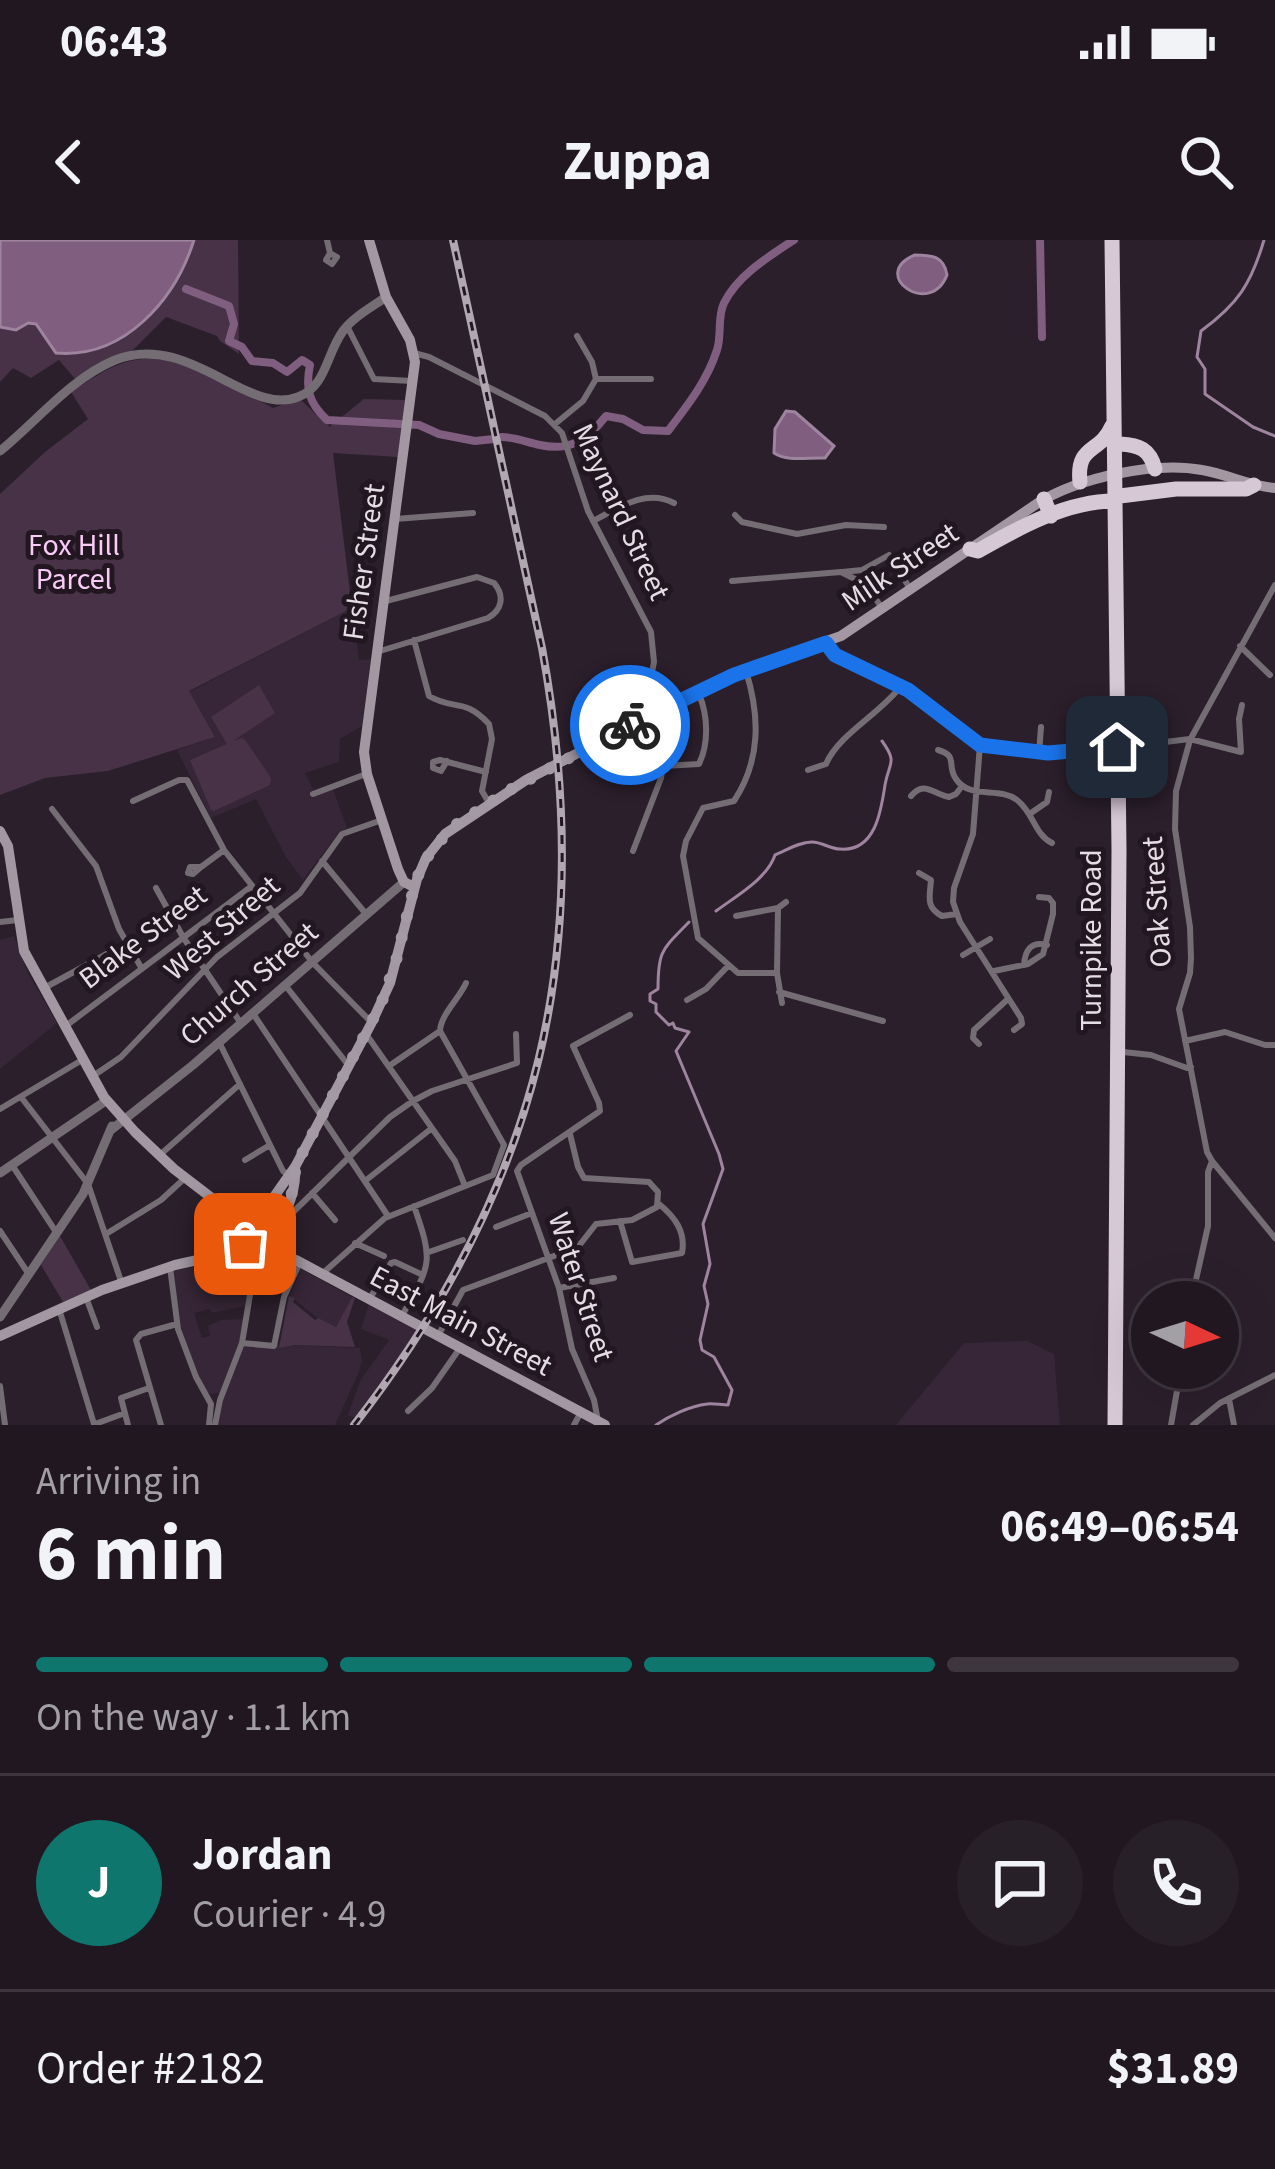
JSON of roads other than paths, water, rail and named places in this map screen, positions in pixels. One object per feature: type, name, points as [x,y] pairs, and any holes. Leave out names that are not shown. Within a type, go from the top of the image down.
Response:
[{"type":"highway","name":"Turnpike Road","points":[[1115,240],[1113,423],[1117,458]]},
{"type":"highway","name":"Turnpike Road","points":[[1115,240],[1123,1052],[1120,1425]]},
{"type":"highway","points":[[1080,482],[1080,460],[1107,437],[1113,423]]},
{"type":"highway","points":[[1096,446],[1107,447],[1117,458],[1137,446],[1146,451],[1154,469]]},
{"type":"highway","points":[[1183,489],[1185,468]]},
{"type":"highway","points":[[970,549],[979,551],[1051,516],[1117,492],[1254,485]]},
{"type":"highway","points":[[1044,500],[1051,516]]},
{"type":"highway","name":"Turnpike Road","points":[[1120,747],[1112,1251],[1120,1425]]},
{"type":"main road","points":[[369,240],[386,297],[414,353]]},
{"type":"main road","name":"Fisher Street","points":[[409,885],[367,774],[365,736],[414,353]]},
{"type":"main road","name":"Milk Street","points":[[261,1240],[392,975],[409,885],[440,840],[489,803],[647,712],[826,643],[1044,500],[1080,482],[1185,468],[1275,488]]},
{"type":"main road","name":"East Main Street","points":[[0,830],[8,846],[24,951],[107,1100],[159,1155],[261,1240],[601,1423]]},
{"type":"main road","name":"Milk Street","points":[[261,1240],[270,1203],[293,1174]]},
{"type":"main road","points":[[0,1336],[122,1282],[261,1240]]},
{"type":"street","points":[[327,240],[330,253]]},
{"type":"street","points":[[0,451],[66,392],[110,363],[128,357],[178,358],[270,400],[301,396],[317,383],[347,326],[386,297]]},
{"type":"street","points":[[347,326],[374,379],[412,381]]},
{"type":"street","points":[[555,424],[583,401],[596,379],[577,336]]},
{"type":"street","name":"Maynard Street","points":[[414,353],[555,424],[592,521],[651,632],[654,662],[647,712],[664,743],[663,766]]},
{"type":"street","points":[[596,379],[651,379]]},
{"type":"street","points":[[592,521],[646,498],[662,497],[674,503]]},
{"type":"street","points":[[395,519],[473,513]]},
{"type":"street","points":[[735,515],[761,528],[797,535],[846,526],[884,527]]},
{"type":"street","points":[[732,580],[860,571],[890,555],[911,590]]},
{"type":"street","points":[[860,571],[882,609]]},
{"type":"street","points":[[841,572],[867,586]]},
{"type":"street","points":[[377,652],[491,617],[500,605],[497,586],[477,577],[384,602]]},
{"type":"street","name":"Oak Street","points":[[1196,1281],[1208,1226],[1212,1161],[1179,1010],[1191,968],[1177,844],[1178,776],[1190,739],[1275,585]]},
{"type":"street","points":[[414,640],[429,696],[465,706],[489,724],[492,739],[482,791],[489,803]]},
{"type":"street","points":[[826,643],[835,655],[901,686],[980,745],[1039,753],[1190,739],[1240,752],[1243,705]]},
{"type":"street","points":[[1240,646],[1273,673]]},
{"type":"street","points":[[746,670],[757,713],[751,766],[734,801],[706,806],[699,812],[683,848],[695,931],[703,944],[746,975],[777,973]]},
{"type":"street","points":[[808,770],[826,764],[837,745],[888,703],[901,686]]},
{"type":"street","points":[[633,851],[663,766],[702,760],[707,718],[698,691]]},
{"type":"street","points":[[1039,753],[1041,727]]},
{"type":"street","points":[[980,745],[973,834],[954,888],[957,914],[1022,1021],[1014,1030]]},
{"type":"street","points":[[938,750],[948,754],[953,775],[962,786],[1007,794],[1031,813],[1039,834],[1052,843]]},
{"type":"street","points":[[447,761],[486,772]]},
{"type":"street","points":[[313,794],[367,774]]},
{"type":"street","points":[[133,801],[180,779],[190,783],[224,850],[369,1029],[455,1161],[465,1187]]},
{"type":"street","points":[[911,796],[924,787],[952,796],[962,786]]},
{"type":"street","points":[[1031,813],[1047,802],[1048,793]]},
{"type":"street","points":[[52,809],[96,866],[142,969]]},
{"type":"street","name":"West Street","points":[[92,1077],[121,1057],[205,969],[300,893],[342,834],[382,820]]},
{"type":"street","points":[[201,866],[224,850]]},
{"type":"street","points":[[322,861],[366,914]]},
{"type":"street","points":[[919,873],[932,880],[928,898],[932,908],[942,916],[957,914]]},
{"type":"street","name":"Church Street","points":[[88,1184],[111,1130],[122,1118],[219,1042],[366,914],[409,885]]},
{"type":"street","name":"Blake Street","points":[[64,1027],[252,886]]},
{"type":"street","points":[[156,888],[241,1023]]},
{"type":"street","points":[[992,971],[1039,958],[1054,914],[1049,898],[1039,897]]},
{"type":"street","points":[[736,916],[778,908],[786,902]]},
{"type":"street","points":[[778,908],[777,973],[782,1003]]},
{"type":"street","points":[[0,922],[18,920]]},
{"type":"street","points":[[963,955],[990,939]]},
{"type":"street","points":[[43,988],[127,943]]},
{"type":"street","points":[[1024,965],[1030,947],[1047,945]]},
{"type":"street","points":[[102,957],[108,965]]},
{"type":"street","points":[[687,1000],[706,989],[728,966]]},
{"type":"street","points":[[321,1274],[388,1216],[494,1174],[504,1145],[440,1030],[466,983]]},
{"type":"street","points":[[285,985],[349,1066]]},
{"type":"street","points":[[779,992],[884,1021]]},
{"type":"street","points":[[979,1044],[973,1039],[974,1030],[1009,998]]},
{"type":"street","points":[[253,1012],[388,1216]]},
{"type":"street","points":[[620,1221],[632,1262],[682,1253],[678,1222],[659,1204],[658,1192],[646,1181],[584,1178],[569,1134],[600,1109],[572,1047],[630,1015]]},
{"type":"street","points":[[389,1066],[440,1030]]},
{"type":"street","points":[[1185,1041],[1225,1032],[1275,1045]]},
{"type":"street","points":[[212,1425],[242,1343],[261,1240],[413,1100],[517,1063],[516,1034]]},
{"type":"street","points":[[219,1042],[283,1171],[293,1174]]},
{"type":"street","points":[[1123,1052],[1151,1054],[1191,1067]]},
{"type":"street","points":[[0,1109],[82,1060]]},
{"type":"street","points":[[159,1155],[240,1084]]},
{"type":"street","points":[[21,1096],[88,1184],[122,1282]]},
{"type":"street","points":[[0,1173],[107,1100]]},
{"type":"street","points":[[365,1180],[432,1128]]},
{"type":"street","name":"Water Street","points":[[569,1134],[518,1168],[518,1174],[560,1288],[572,1349],[601,1423]]},
{"type":"street","points":[[244,1160],[270,1145]]},
{"type":"street","points":[[1212,1161],[1275,1238]]},
{"type":"street","points":[[12,1165],[58,1234]]},
{"type":"street","points":[[106,1234],[161,1200],[185,1178]]},
{"type":"street","points":[[0,1318],[88,1184]]},
{"type":"street","points":[[313,1193],[335,1220]]},
{"type":"street","points":[[438,1336],[463,1290],[582,1245],[596,1224],[639,1217],[659,1204]]},
{"type":"street","points":[[401,1316],[423,1275],[429,1252],[414,1206]]},
{"type":"street","points":[[496,1226],[532,1214]]},
{"type":"street","points":[[0,1232],[30,1276]]},
{"type":"street","points":[[429,1252],[463,1240]]},
{"type":"street","points":[[355,1243],[384,1256]]},
{"type":"street","points":[[242,1343],[274,1346],[284,1297],[298,1261]]},
{"type":"street","points":[[369,1300],[391,1263],[423,1275]]},
{"type":"street","points":[[170,1267],[177,1324],[196,1377],[212,1404],[212,1425]]},
{"type":"street","points":[[560,1288],[614,1278]]},
{"type":"street","points":[[86,1297],[97,1327]]},
{"type":"street","points":[[59,1308],[93,1425],[125,1414]]},
{"type":"street","points":[[160,1425],[136,1339],[177,1324]]},
{"type":"street","points":[[408,1411],[432,1388],[460,1348]]},
{"type":"street","points":[[1193,1425],[1228,1399],[1275,1375]]},
{"type":"street","points":[[0,1386],[5,1425]]},
{"type":"street","points":[[128,1425],[122,1396],[149,1388]]},
{"type":"street","points":[[1172,1425],[1178,1389]]},
{"type":"street","points":[[1228,1399],[1234,1425]]},
{"type":"street","points":[[574,1425],[581,1412]]},
{"type":"waterway","points":[[502,437],[551,447],[569,445],[606,416],[643,430],[668,431],[713,361],[722,308],[730,293],[755,267],[794,240]]},
{"type":"waterway","points":[[1040,240],[1042,337]]},
{"type":"waterway","points":[[1264,240],[1242,292],[1201,331],[1197,357],[1205,369],[1205,394],[1253,427],[1275,436]]},
{"type":"waterway","points":[[186,289],[229,306],[234,324],[229,341],[242,347],[252,361],[273,363],[287,372],[302,360],[310,365],[310,395],[327,420],[419,425],[475,441],[494,439]]},
{"type":"waterway","points":[[716,911],[758,879],[775,855],[807,842],[852,848],[869,837],[891,763],[882,741]]},
{"type":"waterway","points":[[656,1425],[694,1407],[728,1405],[732,1390],[714,1357],[702,1350],[700,1340],[710,1264],[703,1224],[723,1169],[676,1051],[689,1032],[669,1025],[650,1001],[650,994],[658,989],[663,951],[689,922]]},
{"type":"railway","points":[[354,1425],[418,1335],[470,1244],[510,1153],[539,1059],[556,962],[562,862],[557,757],[542,648],[453,240]]},
{"type":"park label","name":"Fox Hill Parcel","points":[[74,562]]}]
